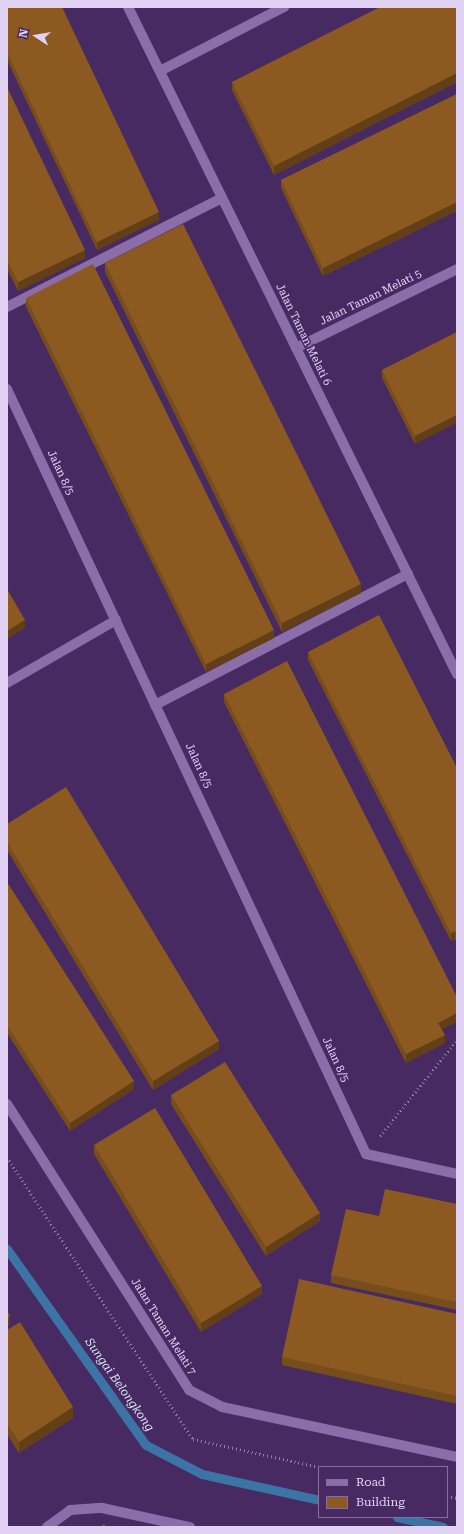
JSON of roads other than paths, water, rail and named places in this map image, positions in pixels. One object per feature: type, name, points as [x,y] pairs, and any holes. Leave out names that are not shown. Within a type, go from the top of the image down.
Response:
[{"type":"street","name":"Jalan Taman Melati 6","points":[[128,7],[457,674]]},
{"type":"street","points":[[160,71],[284,7]]},
{"type":"street","points":[[7,307],[222,198]]},
{"type":"street","name":"Jalan Taman Melati 5","points":[[296,348],[457,269]]},
{"type":"street","name":"Jalan 8/5","points":[[7,389],[366,1154],[457,1174]]},
{"type":"street","points":[[155,704],[408,574]]},
{"type":"street","points":[[7,683],[116,620]]},
{"type":"street","name":"Jalan Taman Melati 7","points":[[7,1104],[189,1390],[222,1407],[457,1457]]},
{"type":"street","points":[[47,1527],[70,1510],[102,1508],[190,1527]]},
{"type":"street","points":[[146,1517],[152,1527]]},
{"type":"waterway","name":"Sungai Belongkong","points":[[7,1249],[146,1445],[202,1474],[318,1500]]},
{"type":"waterway","name":"Sungai Belongkong","points":[[402,1518],[443,1527]]}]
